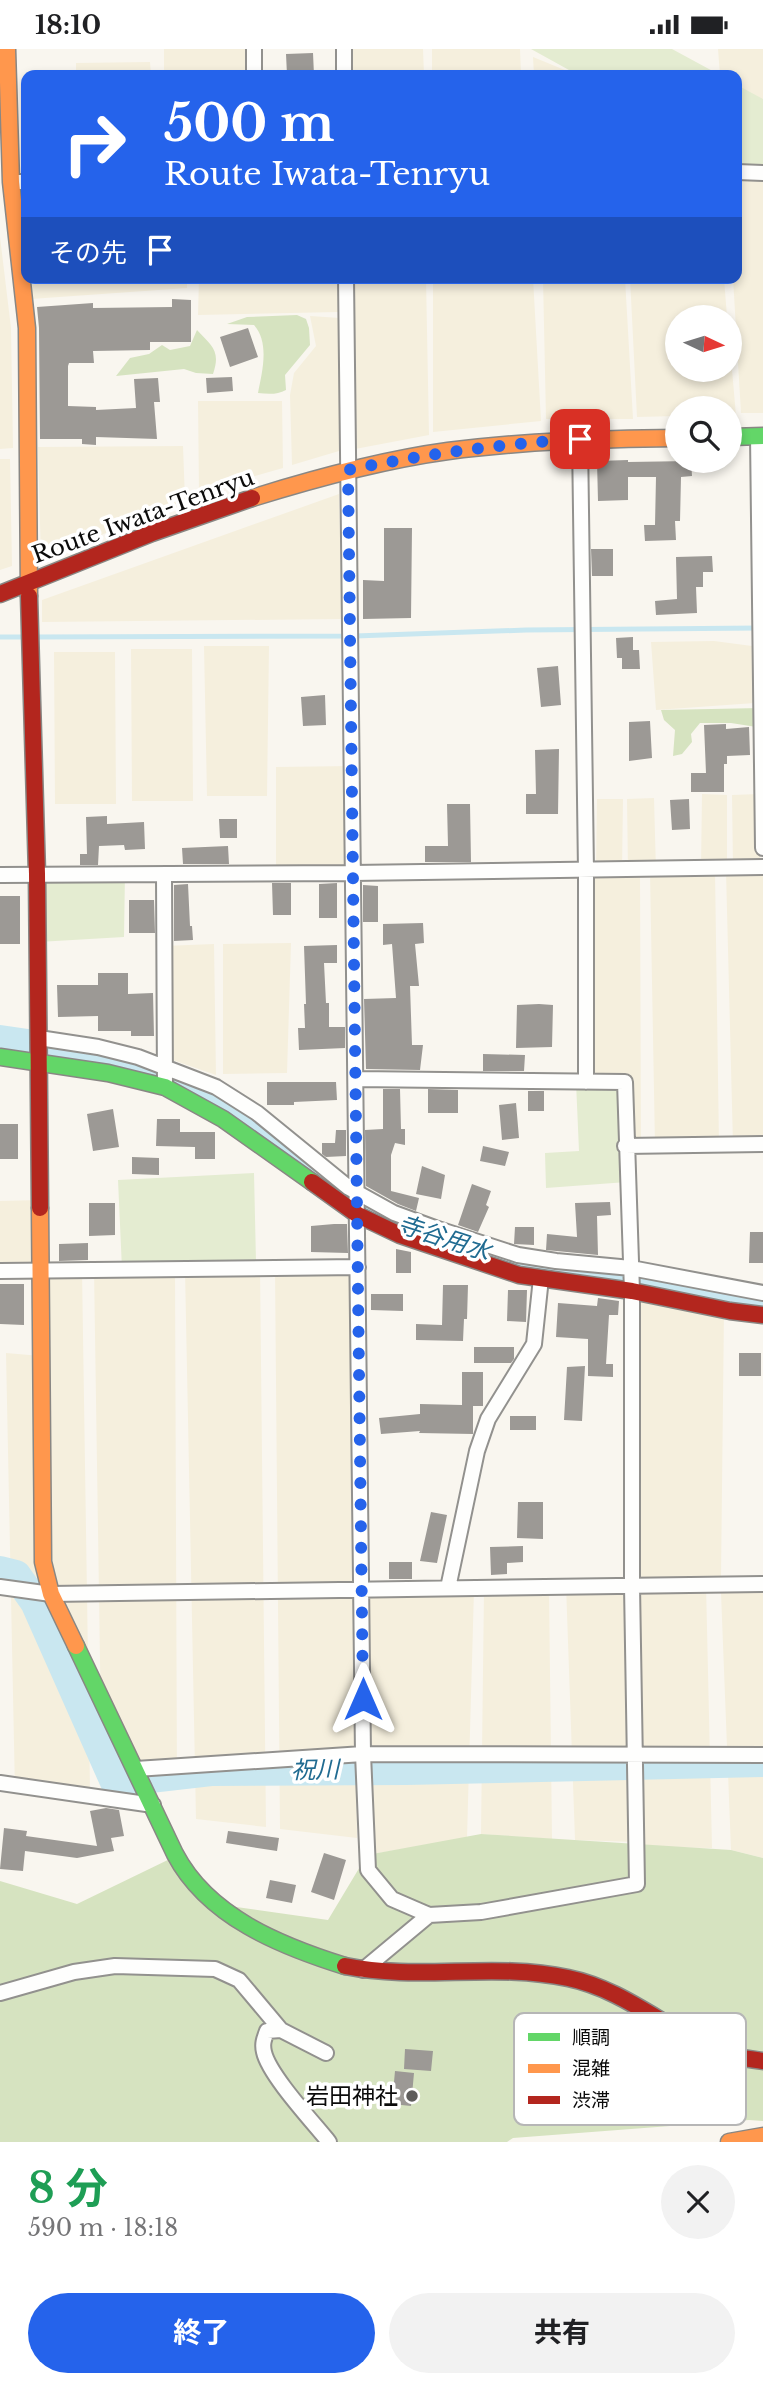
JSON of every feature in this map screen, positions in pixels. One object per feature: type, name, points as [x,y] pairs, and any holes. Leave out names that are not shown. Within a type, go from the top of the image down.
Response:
[{"type":"street","points":[[7,49],[4,81],[19,182],[21,218]]},
{"type":"street","points":[[254,49],[254,70]]},
{"type":"street","points":[[344,49],[344,70]]},
{"type":"street","points":[[742,173],[763,173]]},
{"type":"street","points":[[25,284],[37,874],[43,1562],[51,1594],[176,1856],[192,1883],[215,1904],[256,1929],[310,1954],[363,1970],[431,1974],[496,1972],[570,1978],[602,1989],[648,2013]]},
{"type":"street","points":[[346,284],[363,1753],[368,1870],[392,1899],[429,1915],[481,1912],[637,1884],[632,1586],[632,1291],[625,1146],[625,1082],[356,1079]]},
{"type":"street","points":[[742,437],[760,436],[763,848]]},
{"type":"street","name":"Route Iwata-Tenryu","points":[[0,594],[199,514],[348,470],[428,454],[516,443],[665,438]]},
{"type":"street","points":[[580,439],[586,1082]]},
{"type":"street","points":[[0,875],[586,871],[763,867]]},
{"type":"street","points":[[164,874],[164,1087]]},
{"type":"street","points":[[39,1038],[98,1047],[164,1066],[216,1087],[257,1113],[358,1193],[404,1217],[518,1255],[631,1268],[763,1293]]},
{"type":"street","points":[[0,1057],[108,1073],[164,1087],[223,1119],[358,1215],[400,1235],[519,1275],[632,1291],[763,1315]]},
{"type":"street","points":[[625,1146],[763,1144]]},
{"type":"street","points":[[0,1271],[358,1267]]},
{"type":"street","points":[[448,1588],[488,1419],[534,1344],[541,1278]]},
{"type":"street","points":[[0,1587],[51,1594],[763,1584]]},
{"type":"street","points":[[136,1769],[363,1753],[763,1755]]},
{"type":"street","points":[[0,1783],[153,1805]]},
{"type":"street","points":[[363,1970],[429,1915]]},
{"type":"street","points":[[0,1993],[74,1972],[115,1966],[215,1969],[239,1980],[281,2030],[326,2053]]},
{"type":"street","points":[[281,2030],[267,2031],[263,2041],[265,2055],[277,2076],[329,2142]]},
{"type":"street","points":[[729,2142],[763,2136]]},
{"type":"shaded area","points":[[164,49],[254,49],[254,70],[164,70]]},
{"type":"shaded area","points":[[346,49],[423,49],[424,70],[346,70]]},
{"type":"shaded area","points":[[432,49],[520,49],[521,70],[432,70]]},
{"type":"shaded area","points":[[718,49],[763,49],[763,101],[742,88],[742,70],[720,70]]},
{"type":"shaded area","points":[[533,57],[565,70],[534,70]]},
{"type":"shaded area","points":[[150,62],[151,70],[76,70],[76,63]]},
{"type":"shaded area","points":[[742,167],[763,179],[763,413],[742,413],[740,396],[742,305],[735,305],[733,284],[742,284]]},
{"type":"shaded area","points":[[0,237],[11,328],[13,448],[0,449]]},
{"type":"shaded area","points":[[29,284],[187,284],[187,288],[31,299]]},
{"type":"shaded area","points":[[199,284],[340,284],[338,312],[198,315]]},
{"type":"shaded area","points":[[351,284],[426,284],[429,435],[355,449]]},
{"type":"shaded area","points":[[433,284],[533,284],[541,421],[433,432]]},
{"type":"shaded area","points":[[543,284],[625,284],[633,419],[546,419]]},
{"type":"shaded area","points":[[630,284],[724,284],[726,305],[665,305],[665,382],[733,382],[734,396],[665,396],[665,416],[637,417]]},
{"type":"shaded area","points":[[310,316],[340,318],[339,451],[292,465],[290,395],[294,373],[316,346]]},
{"type":"shaded area","points":[[198,401],[282,401],[283,468],[199,492]]},
{"type":"shaded area","points":[[183,446],[185,500],[41,560],[38,447]]},
{"type":"shaded area","points":[[0,459],[10,459],[12,566],[0,570]]},
{"type":"shaded area","points":[[339,494],[342,619],[42,622],[42,600]]},
{"type":"shaded area","points":[[714,641],[752,646],[755,703],[656,710],[651,642]]},
{"type":"shaded area","points":[[204,646],[269,646],[267,796],[207,796]]},
{"type":"shaded area","points":[[131,649],[192,649],[193,801],[132,801]]},
{"type":"shaded area","points":[[54,652],[115,652],[116,804],[55,804]]},
{"type":"shaded area","points":[[352,766],[353,873],[276,873],[276,767]]},
{"type":"shaded area","points":[[702,794],[727,795],[727,868],[701,868]]},
{"type":"shaded area","points":[[759,794],[760,867],[733,868],[732,795]]},
{"type":"shaded area","points":[[654,798],[656,871],[715,871],[719,1145],[655,1146],[650,872],[640,872],[641,1154],[625,1146],[586,1082],[586,871],[596,870],[597,799],[623,799],[622,871],[628,871],[627,799]]},
{"type":"shaded area","points":[[726,871],[763,871],[763,1144],[733,1145]]},
{"type":"shaded area","points":[[291,943],[287,1073],[223,1074],[223,944]]},
{"type":"shaded area","points":[[214,944],[216,1075],[164,1057],[164,946]]},
{"type":"shaded area","points":[[41,1200],[41,1270],[0,1271],[0,1201]]},
{"type":"shaded area","points":[[260,1268],[266,1827],[196,1819],[185,1270]]},
{"type":"shaded area","points":[[350,1268],[357,1838],[280,1829],[275,1269]]},
{"type":"shaded area","points":[[94,1269],[175,1269],[177,1790],[102,1791]]},
{"type":"shaded area","points":[[41,1270],[82,1270],[90,1790],[15,1792],[6,1353],[41,1356]]},
{"type":"shaded area","points":[[632,1291],[724,1310],[721,1577],[654,1583],[706,1584],[712,1848],[637,1847],[636,1842],[575,1840],[566,1585],[631,1585],[637,1822],[641,1584]]},
{"type":"shaded area","points":[[363,1588],[474,1590],[467,1838],[367,1855]]},
{"type":"shaded area","points":[[549,1589],[552,1839],[481,1834],[484,1590]]},
{"type":"shaded area","points":[[721,1593],[763,1593],[763,1858],[731,1850]]},
{"type":"green space","points":[[531,49],[672,49],[711,70],[569,70]]},
{"type":"green space","points":[[742,88],[763,99],[763,174],[742,164]]},
{"type":"green space","points":[[297,315],[306,319],[310,345],[285,375],[286,390],[269,394],[258,393],[264,358],[259,332],[254,325],[227,324],[247,317]]},
{"type":"green space","points":[[197,330],[214,349],[216,360],[213,374],[184,369],[116,376],[130,358],[149,354],[162,345],[170,350],[190,346]]},
{"type":"green space","points":[[761,708],[763,728],[731,723],[700,723],[691,734],[692,742],[682,754],[673,756],[675,730],[664,720],[661,710]]},
{"type":"green space","points":[[125,873],[124,937],[38,942],[37,875]]},
{"type":"green space","points":[[576,1082],[625,1082],[627,1182],[546,1188],[545,1153],[579,1151]]},
{"type":"green space","points":[[254,1173],[256,1262],[122,1269],[118,1180]]},
{"type":"green space","points":[[481,1834],[731,1850],[763,1858],[763,2121],[746,2120],[746,2013],[514,2013],[514,2125],[683,2125],[513,2138],[507,2142],[0,2142],[0,1881],[77,1904],[176,1856],[215,1904],[328,1920],[367,1855]]},
{"type":"building","points":[[313,53],[314,70],[287,70],[286,54]]},
{"type":"building","points":[[172,299],[191,300],[191,342],[150,342],[150,350],[93,351],[94,363],[69,363],[68,366],[68,406],[96,407],[96,410],[136,408],[134,379],[158,378],[160,402],[154,402],[157,439],[96,437],[96,445],[82,444],[82,439],[40,439],[37,307],[93,303],[93,308],[172,307]]},
{"type":"building","points":[[248,328],[258,357],[230,367],[220,337]]},
{"type":"building","points":[[232,377],[233,391],[207,393],[206,378]]},
{"type":"building","points":[[597,461],[665,461],[665,473],[692,473],[692,476],[681,477],[680,521],[675,521],[676,540],[645,541],[644,525],[655,525],[656,477],[628,477],[628,500],[598,501]]},
{"type":"building","points":[[384,528],[412,528],[411,618],[363,619],[363,580],[384,581]]},
{"type":"building","points":[[591,549],[613,549],[613,576],[592,576]]},
{"type":"building","points":[[712,556],[713,572],[703,572],[703,587],[696,587],[697,613],[656,615],[655,601],[677,599],[676,557]]},
{"type":"building","points":[[633,637],[633,650],[639,650],[640,669],[622,669],[622,658],[617,658],[616,638]]},
{"type":"building","points":[[558,666],[561,705],[541,707],[537,668]]},
{"type":"building","points":[[325,695],[326,725],[303,726],[301,697]]},
{"type":"building","points":[[650,721],[652,758],[629,761],[629,722]]},
{"type":"building","points":[[726,724],[726,729],[749,727],[750,755],[727,756],[727,764],[724,764],[724,792],[691,792],[691,773],[706,773],[704,725]]},
{"type":"building","points":[[559,749],[558,814],[526,814],[526,794],[536,794],[535,750]]},
{"type":"building","points":[[689,799],[690,829],[672,830],[670,800]]},
{"type":"building","points":[[447,804],[470,804],[471,862],[425,862],[425,846],[448,846]]},
{"type":"building","points":[[107,816],[107,824],[144,822],[145,849],[125,850],[124,845],[99,846],[98,865],[80,865],[80,854],[87,854],[86,817]]},
{"type":"building","points":[[219,819],[237,819],[237,838],[220,838]]},
{"type":"building","points":[[228,846],[229,864],[183,864],[182,848]]},
{"type":"building","points":[[272,883],[291,883],[291,915],[273,915]]},
{"type":"building","points":[[337,883],[337,918],[319,918],[319,884]]},
{"type":"building","points":[[188,884],[193,940],[174,941],[174,885]]},
{"type":"building","points":[[363,885],[378,886],[378,922],[363,922]]},
{"type":"building","points":[[0,896],[20,896],[20,944],[0,944]]},
{"type":"building","points":[[129,900],[154,900],[155,933],[129,933]]},
{"type":"building","points":[[423,923],[424,943],[415,944],[419,986],[410,986],[412,1045],[423,1045],[420,1070],[366,1069],[364,999],[396,998],[392,944],[383,945],[383,924]]},
{"type":"building","points":[[337,945],[337,963],[324,963],[326,1003],[329,1003],[329,1027],[345,1027],[345,1048],[299,1050],[298,1028],[305,1028],[304,946]]},
{"type":"building","points":[[98,973],[128,973],[128,994],[153,993],[154,1036],[131,1036],[131,1031],[98,1031],[98,1016],[58,1017],[57,985],[98,985]]},
{"type":"building","points":[[517,1005],[553,1005],[552,1047],[516,1048]]},
{"type":"building","points":[[483,1054],[525,1055],[524,1071],[483,1071]]},
{"type":"building","points":[[267,1082],[336,1082],[337,1100],[267,1105]]},
{"type":"building","points":[[383,1089],[400,1089],[401,1129],[405,1129],[405,1145],[395,1143],[391,1155],[391,1191],[419,1198],[416,1211],[366,1186],[365,1130],[383,1129]]},
{"type":"building","points":[[428,1089],[458,1090],[458,1113],[428,1113]]},
{"type":"building","points":[[528,1091],[544,1091],[544,1111],[528,1111]]},
{"type":"building","points":[[516,1103],[519,1138],[502,1140],[499,1105]]},
{"type":"building","points":[[113,1109],[119,1147],[93,1151],[87,1114]]},
{"type":"building","points":[[157,1119],[180,1119],[180,1132],[215,1132],[215,1159],[195,1159],[195,1147],[156,1146]]},
{"type":"building","points":[[0,1124],[18,1124],[18,1159],[0,1159]]},
{"type":"building","points":[[336,1130],[346,1130],[346,1156],[326,1157],[322,1154],[322,1143],[335,1143]]},
{"type":"building","points":[[483,1146],[509,1152],[505,1166],[480,1161]]},
{"type":"building","points":[[132,1157],[159,1158],[159,1175],[132,1174]]},
{"type":"building","points":[[422,1166],[445,1175],[441,1199],[416,1194]]},
{"type":"building","points":[[472,1184],[491,1191],[486,1205],[489,1207],[478,1232],[458,1225]]},
{"type":"building","points":[[610,1202],[611,1215],[597,1216],[598,1255],[546,1250],[547,1234],[577,1237],[575,1203]]},
{"type":"building","points":[[89,1203],[115,1203],[115,1235],[89,1236]]},
{"type":"building","points":[[347,1224],[348,1253],[311,1252],[311,1226]]},
{"type":"building","points":[[515,1227],[534,1227],[534,1245],[514,1244]]},
{"type":"building","points":[[750,1232],[763,1232],[763,1263],[749,1263]]},
{"type":"building","points":[[88,1243],[88,1260],[59,1261],[59,1244]]},
{"type":"building","points":[[396,1249],[411,1252],[411,1273],[396,1273]]},
{"type":"building","points":[[0,1284],[24,1284],[24,1325],[0,1324]]},
{"type":"building","points":[[443,1285],[468,1285],[463,1341],[416,1340],[416,1324],[442,1325]]},
{"type":"building","points":[[508,1290],[527,1290],[526,1322],[507,1321]]},
{"type":"building","points":[[371,1294],[403,1294],[403,1311],[371,1310]]},
{"type":"building","points":[[598,1298],[619,1301],[618,1315],[609,1315],[606,1364],[613,1364],[613,1377],[588,1376],[588,1339],[556,1337],[558,1303],[597,1306]]},
{"type":"building","points":[[474,1347],[514,1347],[514,1359],[511,1363],[474,1363]]},
{"type":"building","points":[[739,1353],[761,1353],[761,1376],[739,1376]]},
{"type":"building","points":[[585,1366],[582,1421],[564,1420],[567,1367]]},
{"type":"building","points":[[462,1372],[483,1372],[483,1406],[473,1406],[473,1434],[419,1433],[420,1431],[381,1434],[379,1418],[420,1414],[420,1404],[462,1405]]},
{"type":"building","points":[[510,1416],[536,1416],[536,1430],[510,1430]]},
{"type":"building","points":[[518,1502],[543,1502],[543,1539],[517,1538]]},
{"type":"building","points":[[431,1512],[447,1515],[437,1563],[420,1561]]},
{"type":"building","points":[[523,1546],[523,1562],[507,1563],[507,1574],[491,1575],[490,1547]]},
{"type":"building","points":[[389,1562],[412,1562],[412,1579],[389,1579]]},
{"type":"building","points":[[106,1808],[119,1810],[124,1836],[111,1838],[114,1851],[77,1858],[25,1851],[23,1871],[0,1869],[4,1828],[27,1831],[26,1836],[97,1846],[90,1811]]},
{"type":"building","points":[[228,1831],[279,1838],[277,1851],[226,1843]]},
{"type":"building","points":[[324,1853],[346,1860],[334,1900],[311,1892]]},
{"type":"building","points":[[270,1880],[296,1885],[292,1903],[266,1898]]},
{"type":"building","points":[[405,2049],[433,2051],[431,2071],[404,2069]]},
{"type":"building","points":[[395,2071],[414,2073],[411,2106],[392,2104]]},
{"type":"waterway","points":[[35,637],[355,636],[526,630],[760,628]]},
{"type":"waterway","points":[[0,637],[25,637]]},
{"type":"waterway","name":"寺谷用水","points":[[0,1040],[97,1054],[151,1070],[182,1084],[223,1104],[296,1155],[363,1207],[390,1222],[526,1265],[615,1276],[763,1303]]},
{"type":"waterway","name":"祝川","points":[[0,1571],[16,1575],[35,1602],[115,1782],[211,1771],[406,1770],[763,1762]]},
{"type":"traffic: fast","points":[[742,437],[763,436]]},
{"type":"traffic: fast","points":[[0,1057],[108,1073],[165,1087],[223,1119],[312,1182]]},
{"type":"traffic: fast","points":[[76,1646],[175,1854],[189,1876],[226,1912],[248,1926],[296,1949],[345,1966]]},
{"type":"traffic: slow","points":[[7,49],[11,182],[21,273]]},
{"type":"traffic: slow","points":[[22,284],[27,328],[29,596]]},
{"type":"traffic: slow","points":[[252,498],[349,470],[448,451],[562,441],[665,438]]},
{"type":"traffic: slow","points":[[40,1208],[43,1562],[51,1594],[76,1646]]},
{"type":"traffic: slow","points":[[729,2142],[763,2136]]},
{"type":"traffic: jam","points":[[0,594],[152,533],[252,498]]},
{"type":"traffic: jam","points":[[29,596],[37,874],[40,1208]]},
{"type":"traffic: jam","points":[[312,1182],[358,1215],[400,1235],[519,1275],[632,1291],[763,1315]]},
{"type":"traffic: jam","points":[[345,1966],[401,1972],[512,1971],[568,1978],[610,1992],[648,2013]]},
{"type":"traffic: jam","points":[[746,2058],[763,2061]]},
{"type":"place","name":"岩田神社","points":[[412,2096]]},
{"type":"route","points":[[363,1699],[348,470],[428,454],[516,443],[580,439]]}]
